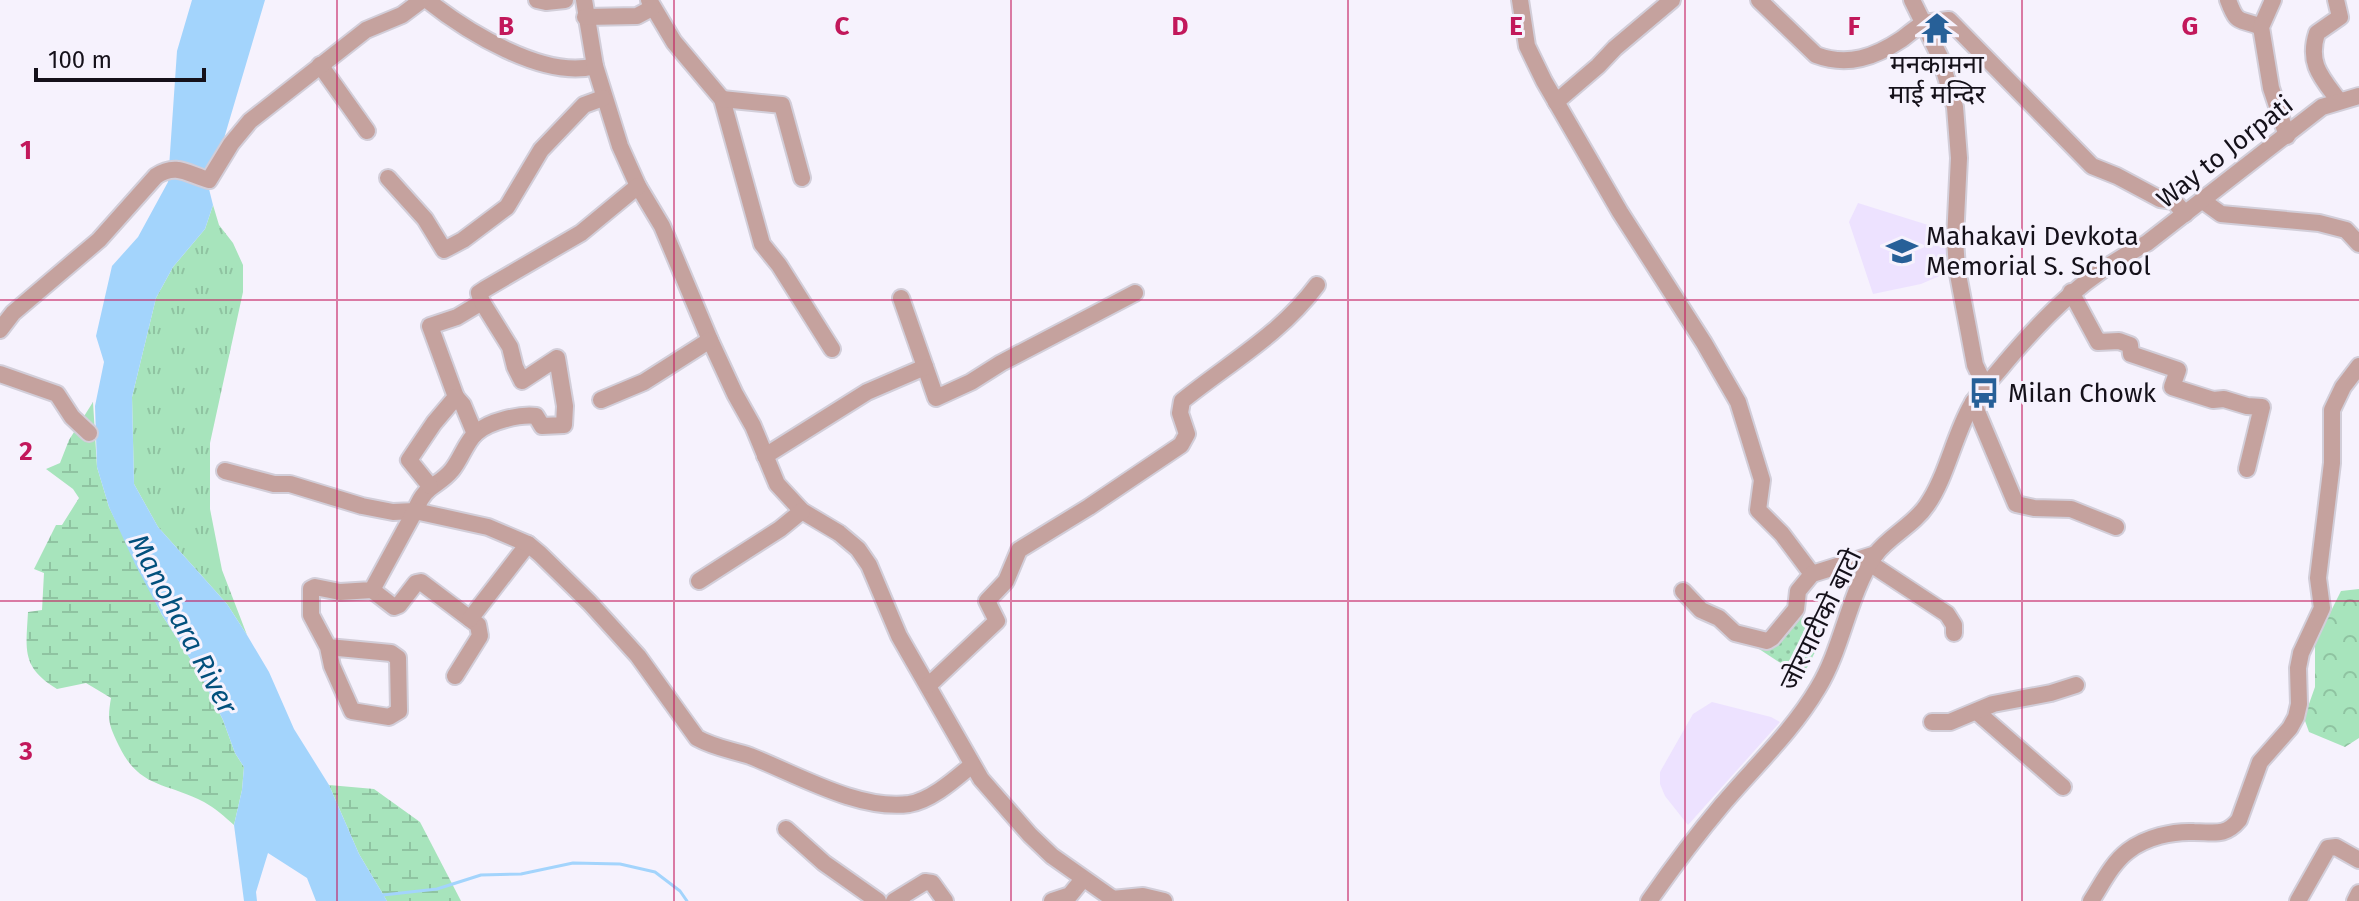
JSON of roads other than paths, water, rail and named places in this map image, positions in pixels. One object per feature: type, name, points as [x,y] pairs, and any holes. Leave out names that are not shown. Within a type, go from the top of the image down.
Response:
[{"type":"street","points":[[0,330],[32,297],[99,240],[156,176],[165,170],[187,170],[210,179],[244,127],[366,30],[402,15],[425,0],[453,21],[518,54],[572,70],[595,66]]},
{"type":"street","points":[[537,0],[565,0]]},
{"type":"street","points":[[1520,0],[1527,46],[1556,102],[1738,402],[1762,480],[1758,510],[1782,534],[1812,574]]},
{"type":"street","points":[[1556,102],[1672,0]]},
{"type":"street","points":[[1759,0],[1816,55],[1825,58],[1868,58],[1924,24],[1949,20],[2092,166],[2160,199],[2174,201],[2185,214]]},
{"type":"street","points":[[1912,0],[1940,57],[1955,107],[1959,158],[1955,239],[1957,269],[1975,365],[1985,386]]},
{"type":"street","points":[[2228,0],[2241,23],[2261,27]]},
{"type":"street","points":[[2273,0],[2261,27],[2271,88],[2287,136]]},
{"type":"street","points":[[2336,0],[2340,17],[2317,33],[2314,58],[2315,67],[2339,101]]},
{"type":"street","points":[[832,349],[779,265],[762,244],[722,99],[674,42],[650,4],[637,16],[585,8],[603,98],[620,146],[638,186],[662,226],[710,340],[777,484],[802,511],[839,533],[858,549],[869,565],[899,636],[972,765],[1030,835],[1114,900],[1143,896],[1164,901]]},
{"type":"street","points":[[320,65],[367,131]]},
{"type":"street","name":"Way to Jorpati","points":[[1985,386],[2071,292],[2203,201],[2322,107],[2359,96]]},
{"type":"street","points":[[388,178],[425,219],[444,250],[463,240],[507,207],[541,150],[584,105],[603,98]]},
{"type":"street","points":[[722,99],[782,105],[802,178]]},
{"type":"street","points":[[372,590],[426,489],[450,472],[475,434],[490,424],[527,415],[536,416],[542,426],[564,425],[565,406],[557,358],[522,381],[510,347],[479,293],[581,233],[638,186]]},
{"type":"street","points":[[2203,201],[2221,214],[2319,223],[2346,230],[2359,244]]},
{"type":"street","points":[[929,685],[997,621],[987,601],[1006,581],[1019,550],[1181,445],[1187,434],[1180,413],[1182,401],[1248,354],[1301,308],[1317,285]]},
{"type":"street","points":[[2071,292],[2098,342],[2119,341],[2130,345],[2131,354],[2178,370],[2172,387],[2213,400],[2224,399],[2262,407],[2247,469]]},
{"type":"street","points":[[901,298],[936,398],[1135,293]]},
{"type":"street","points":[[475,434],[463,405],[456,397],[430,326],[457,317],[482,302]]},
{"type":"street","points":[[601,400],[644,382],[710,340]]},
{"type":"street","points":[[2091,901],[2116,863],[2142,843],[2177,833],[2215,835],[2228,832],[2239,820],[2260,762],[2296,717],[2301,653],[2322,608],[2318,578],[2332,463],[2332,410],[2343,387],[2359,366]]},
{"type":"street","points":[[765,456],[867,392],[925,367]]},
{"type":"street","points":[[0,374],[57,394],[72,417],[89,433]]},
{"type":"street","name":"जोरपाटीको बाटो","points":[[1649,901],[1722,806],[1794,726],[1832,659],[1873,559],[1927,506],[1954,439],[1985,386]]},
{"type":"street","points":[[430,486],[409,460],[456,397]]},
{"type":"street","points":[[1973,402],[2016,504],[2071,509],[2116,527]]},
{"type":"street","points":[[225,471],[274,484],[290,484],[378,509],[415,511],[488,527],[528,544],[619,635],[652,673],[697,738],[711,746],[745,755],[858,799],[888,804],[910,804],[926,798],[972,765]]},
{"type":"street","points":[[699,581],[780,529],[802,511]]},
{"type":"street","points":[[470,619],[528,544]]},
{"type":"street","points":[[1683,591],[1701,610],[1719,618],[1735,633],[1767,641],[1796,609],[1798,591],[1812,574],[1873,559],[1947,614],[1954,625],[1954,633]]},
{"type":"street","points":[[328,647],[391,653],[398,658],[399,711],[389,717],[352,711],[332,666],[328,647],[311,615],[311,589],[315,587],[340,592],[372,590],[394,607],[416,583],[421,582],[478,625],[480,636],[455,676]]},
{"type":"street","points":[[1932,722],[1950,722],[1993,704],[2076,685]]},
{"type":"street","points":[[1977,712],[2063,787]]},
{"type":"street","points":[[786,829],[824,863],[878,901]]},
{"type":"street","points":[[2298,901],[2328,848],[2336,847],[2359,860]]},
{"type":"street","points":[[1052,901],[1070,895],[1083,879]]},
{"type":"street","points":[[894,901],[925,882],[932,883],[945,901]]},
{"type":"street","points":[[2355,901],[2359,893]]},
{"type":"water","name":"Manohara River","points":[[192,0],[265,0],[209,189],[213,205],[205,229],[173,267],[156,298],[132,397],[134,484],[158,527],[227,604],[247,635],[269,672],[294,729],[329,785],[359,854],[387,901],[316,901],[307,878],[268,853],[256,892],[257,901],[244,901],[234,825],[244,767],[200,674],[162,615],[135,564],[109,507],[97,467],[95,406],[104,362],[96,336],[112,266],[138,237],[168,182],[177,51]]},
{"type":"waterway","points":[[383,895],[437,889],[481,875],[521,874],[573,863],[620,864],[655,872],[680,891],[687,901]]},
{"type":"place","name":"मनकामना माई मन्दिर","points":[[1937,28]]},
{"type":"place","name":"Mahakavi Devkota Memorial S. School","points":[[1902,251]]},
{"type":"place","name":"Milan Chowk","points":[[1984,393]]}]
